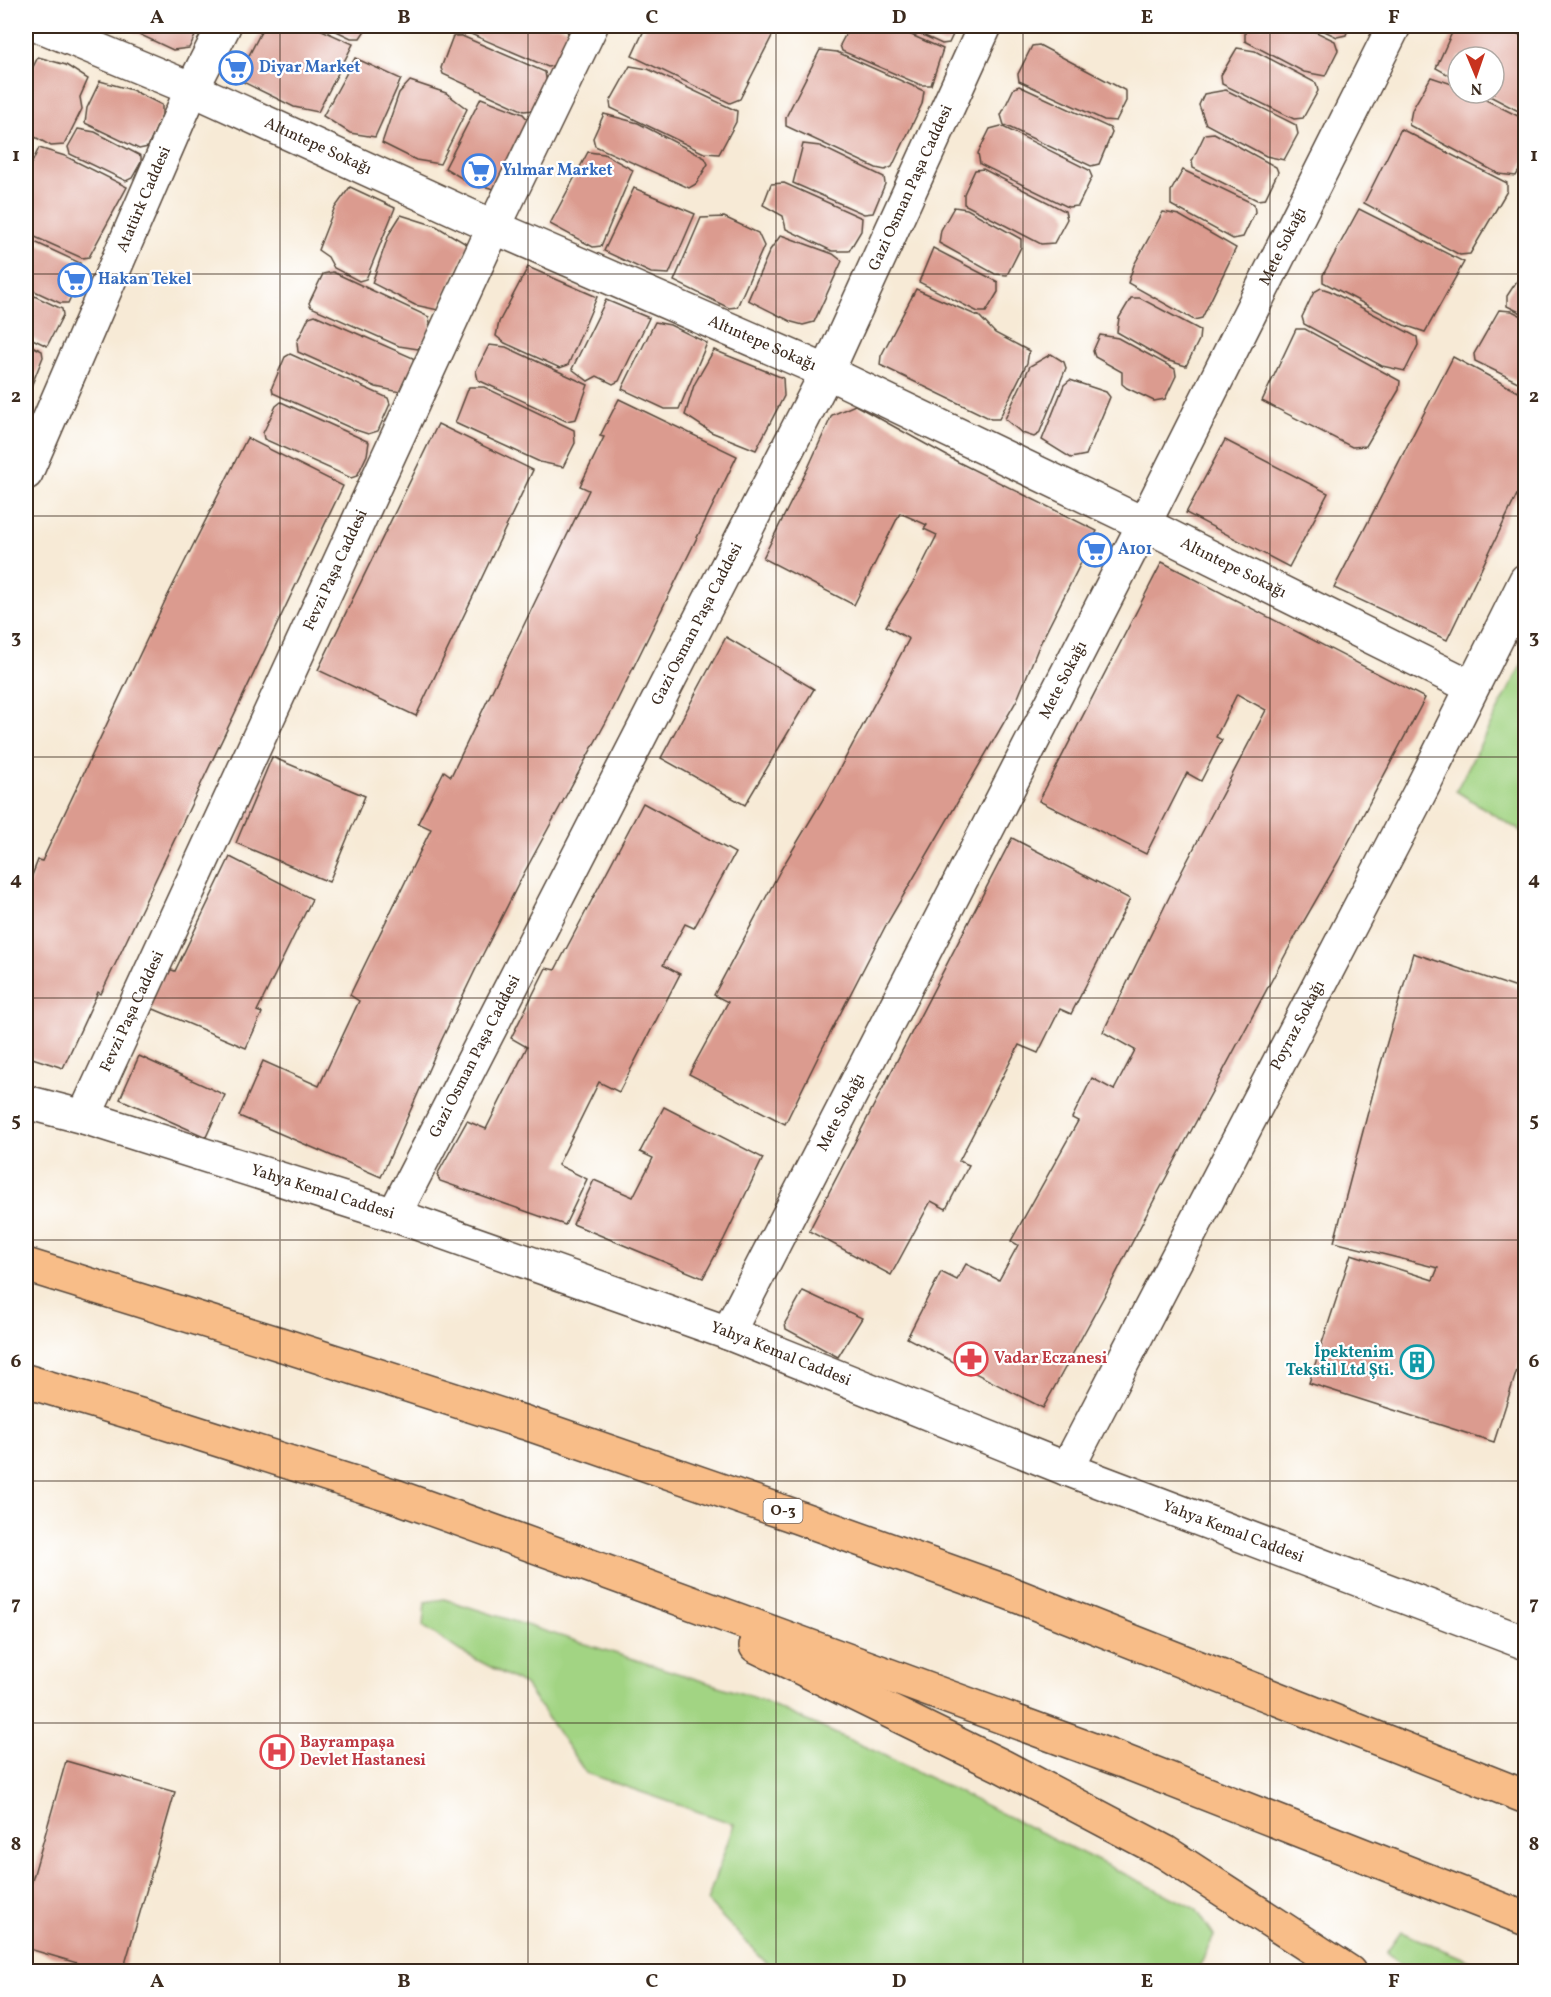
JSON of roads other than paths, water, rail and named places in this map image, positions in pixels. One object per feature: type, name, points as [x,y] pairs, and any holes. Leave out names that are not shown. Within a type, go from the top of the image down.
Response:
[{"type":"highway","name":"O-3","points":[[26,1265],[526,1423],[789,1514],[1007,1592],[1526,1797]]},
{"type":"highway","points":[[26,1381],[398,1497],[1123,1761],[1526,1919]]},
{"type":"highway","points":[[593,1567],[1002,1766],[1165,1852],[1349,1971]]},
{"type":"street","name":"Altıntepe Sokağı","points":[[41,26],[192,89],[494,227],[827,372],[1144,524],[1472,687]]},
{"type":"street","name":"Atatürk Caddesi","points":[[26,473],[192,89],[224,26]]},
{"type":"street","name":"Fevzi Paşa Caddesi","points":[[84,1117],[494,227],[591,26]]},
{"type":"street","name":"Gazi Osman Paşa Caddesi","points":[[394,1215],[827,372],[985,26]]},
{"type":"street","name":"Mete Sokağı","points":[[728,1333],[1144,524],[1394,26]]},
{"type":"street","name":"Poyraz Sokağı","points":[[1067,1469],[1416,801],[1526,580]]},
{"type":"street","name":"Yahya Kemal Caddesi","points":[[26,1102],[84,1117],[394,1215],[728,1333],[1067,1469],[1526,1643]]},
{"type":"place","name":"Diyar Market","points":[[236,68]]},
{"type":"place","name":"Yılmar Market","points":[[479,171]]},
{"type":"place","name":"Hakan Tekel","points":[[75,280]]},
{"type":"place","name":"A101","points":[[1095,550]]},
{"type":"place","name":"Vadar Eczanesi","points":[[971,1359]]},
{"type":"place","name":"İpektenim Tekstil Ltd Şti.","points":[[1417,1362]]},
{"type":"place","name":"Bayrampaşa Devlet Hastanesi","points":[[277,1752]]}]
